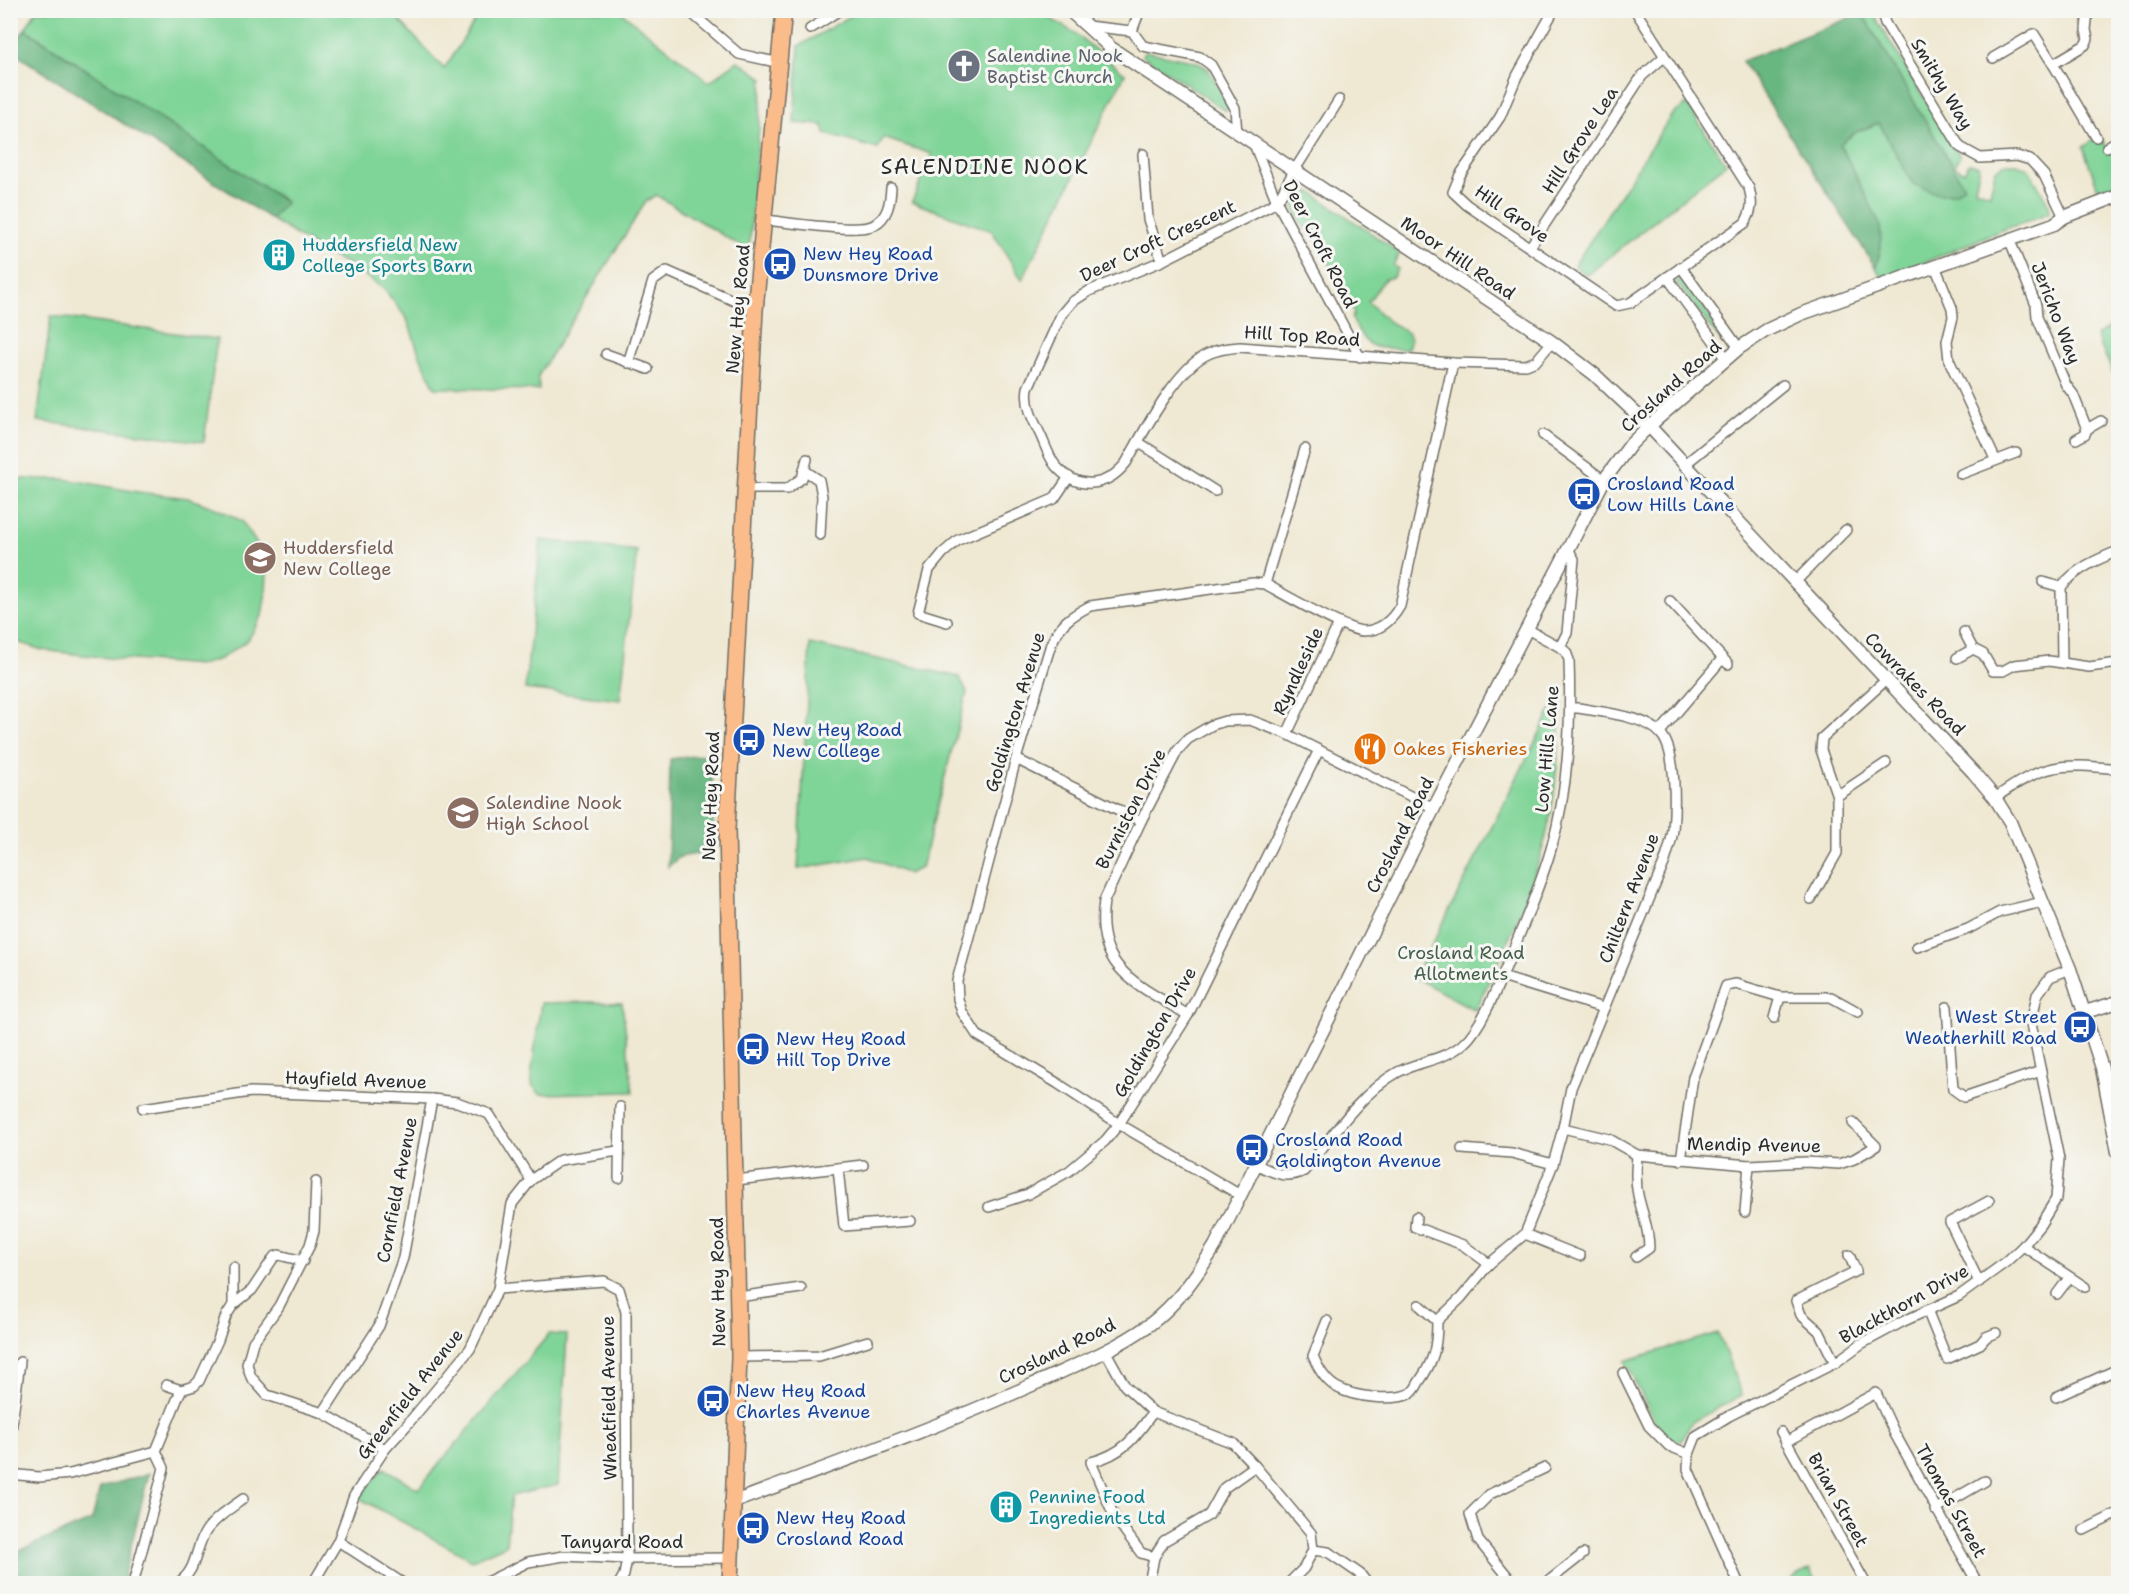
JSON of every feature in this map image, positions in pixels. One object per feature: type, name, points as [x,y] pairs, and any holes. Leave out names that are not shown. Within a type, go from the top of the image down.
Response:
[{"type":"highway","name":"New Hey Road","points":[[730,1584],[739,1357],[727,829],[755,310],[784,10]]},
{"type":"street","points":[[10,15],[15,10]]},
{"type":"street","points":[[688,10],[739,54],[780,63]]},
{"type":"street","points":[[810,29],[840,10]]},
{"type":"street","name":"Moor Hill Road","points":[[1069,10],[1111,48],[1552,342],[1594,374],[1649,426]]},
{"type":"street","points":[[1132,31],[1140,10]]},
{"type":"street","name":"Hill Grove","points":[[1554,10],[1517,76],[1500,117],[1460,175],[1453,192],[1467,205],[1616,306],[1630,303],[1745,223],[1753,201],[1749,188],[1635,10]]},
{"type":"street","name":"Smithy Way","points":[[1881,10],[1885,23],[1960,147],[1980,158],[2017,156],[2030,160],[2044,175],[2064,217]]},
{"type":"street","points":[[2053,64],[2085,45],[2088,39],[2086,30],[2088,10]]},
{"type":"street","points":[[1085,26],[1132,31],[1143,46],[1200,57],[1211,65],[1235,108],[1236,133]]},
{"type":"street","points":[[1994,58],[2034,34],[2096,137]]},
{"type":"street","name":"Hill Grove Lea","points":[[1530,247],[1642,76],[1664,57]]},
{"type":"street","points":[[1277,202],[1339,100]]},
{"type":"street","points":[[2107,147],[2118,140]]},
{"type":"street","name":"Deer Croft Road","points":[[1254,144],[1277,202],[1360,357]]},
{"type":"street","points":[[1143,154],[1148,219],[1162,261]]},
{"type":"street","points":[[765,220],[856,229],[873,226],[885,215],[889,207],[891,188]]},
{"type":"street","name":"Crosland Road","points":[[732,1503],[983,1407],[1106,1352],[1148,1325],[1171,1305],[1197,1275],[1215,1246],[1434,808],[1568,549],[1605,480],[1631,444],[1740,348],[1767,330],[1801,314],[2054,224],[2064,217],[2118,196]]},
{"type":"street","name":"Deer Croft Crescent","points":[[1069,477],[1055,465],[1034,422],[1026,398],[1028,388],[1061,315],[1072,302],[1089,291],[1162,261],[1277,202]]},
{"type":"street","name":"Jericho Way","points":[[2010,240],[2036,304],[2037,317],[2087,429]]},
{"type":"street","points":[[1935,266],[1952,308],[1953,317],[1947,341],[1949,360],[1995,459]]},
{"type":"street","points":[[1681,267],[1740,348]]},
{"type":"street","points":[[628,363],[653,281],[668,271],[755,310]]},
{"type":"street","points":[[1667,277],[1728,359]]},
{"type":"street","name":"Hill Top Road","points":[[1069,477],[1083,483],[1098,484],[1108,480],[1122,468],[1180,377],[1207,354],[1240,347],[1453,363],[1526,365],[1536,361],[1552,342]]},
{"type":"street","points":[[606,354],[648,369]]},
{"type":"street","points":[[1305,449],[1265,584],[1339,623],[1361,631],[1379,628],[1392,619],[1400,606],[1453,363]]},
{"type":"street","points":[[1684,465],[1783,386]]},
{"type":"street","points":[[2076,439],[2085,434],[2087,429],[2101,422]]},
{"type":"street","name":"Cowrakes Road","points":[[1649,426],[1995,798],[2010,822],[2070,969],[2085,1012],[2102,1068],[2117,1133],[2118,1152]]},
{"type":"street","points":[[1544,435],[1605,480]]},
{"type":"street","points":[[1138,442],[1215,491]]},
{"type":"street","points":[[1961,474],[1995,459],[2016,453]]},
{"type":"street","points":[[746,489],[787,489],[802,478],[807,459]]},
{"type":"street","points":[[804,470],[819,480],[822,496],[820,536]]},
{"type":"street","points":[[947,622],[918,613],[929,570],[943,553],[958,540],[1054,499],[1069,477]]},
{"type":"street","points":[[1794,583],[1846,530]]},
{"type":"street","points":[[1527,629],[1560,647],[1567,633],[1574,559],[1568,549]]},
{"type":"street","points":[[2062,662],[2061,587],[2072,574],[2118,551]]},
{"type":"street","points":[[2043,582],[2061,587]]},
{"type":"street","name":"Goldington Avenue","points":[[1240,1196],[977,1035],[962,1012],[958,999],[957,981],[1016,759],[1051,644],[1059,627],[1072,615],[1090,606],[1252,583],[1265,584]]},
{"type":"street","points":[[1570,708],[1632,717],[1660,732],[1725,661],[1670,601]]},
{"type":"street","name":"Ryndleside","points":[[1287,734],[1339,623]]},
{"type":"street","points":[[1964,632],[1973,649],[1983,654],[1993,671],[2002,671],[2014,664],[2062,662],[2089,667],[2118,663]]},
{"type":"street","name":"Low Hills Lane","points":[[1255,1164],[1282,1175],[1294,1176],[1304,1171],[1374,1090],[1398,1072],[1450,1053],[1465,1043],[1477,1026],[1502,977],[1538,888],[1551,849],[1562,803],[1570,708],[1569,660],[1566,652],[1560,647]]},
{"type":"street","points":[[1957,658],[1973,649]]},
{"type":"street","points":[[1811,899],[1837,853],[1837,796],[1821,750],[1822,738],[1886,681]]},
{"type":"street","name":"Burniston Drive","points":[[1188,1015],[1130,980],[1113,961],[1106,946],[1102,927],[1104,902],[1141,821],[1178,750],[1188,739],[1212,725],[1238,719],[1250,720],[1287,734],[1434,808]]},
{"type":"street","name":"Chiltern Avenue","points":[[1525,1234],[1553,1164],[1571,1088],[1665,861],[1673,832],[1674,798],[1670,753],[1660,732]]},
{"type":"street","name":"Goldington Drive","points":[[989,1207],[1028,1194],[1069,1171],[1105,1141],[1119,1124],[1188,1015],[1319,750]]},
{"type":"street","points":[[1016,759],[1141,821]]},
{"type":"street","points":[[1837,796],[1886,763]]},
{"type":"street","points":[[1995,798],[2018,781],[2038,771],[2058,766],[2118,769]]},
{"type":"street","points":[[1917,946],[1968,929],[2000,912],[2043,902]]},
{"type":"street","name":"Blackthorn Drive","points":[[1689,1454],[1696,1436],[1835,1363],[1861,1344],[1959,1296],[2006,1262],[2040,1225],[2056,1199],[2059,1159],[2031,1024],[2037,995],[2050,977],[2070,969]]},
{"type":"street","points":[[1502,977],[1603,1008]]},
{"type":"street","points":[[1681,1160],[1694,1077],[1726,986],[1736,984],[1780,997],[1831,997],[1858,1012]]},
{"type":"street","points":[[1774,1018],[1780,997]]},
{"type":"street","points":[[2085,1012],[2118,1002]]},
{"type":"street","points":[[1947,1007],[1953,1089],[1964,1097],[2040,1071]]},
{"type":"street","name":"Hayfield Avenue","points":[[143,1108],[251,1092],[457,1102],[489,1114],[531,1180]]},
{"type":"street","name":"Cornfield Avenue","points":[[323,1413],[379,1326],[403,1258],[432,1099]]},
{"type":"street","points":[[619,1178],[620,1107]]},
{"type":"street","name":"Mendip Avenue","points":[[1563,1128],[1609,1138],[1637,1155],[1749,1165],[1806,1162],[1839,1164],[1854,1159],[1876,1146],[1853,1123]]},
{"type":"street","points":[[1462,1149],[1512,1153],[1553,1164]]},
{"type":"street","name":"Greenfield Avenue","points":[[315,1578],[338,1540],[354,1496],[385,1449],[470,1349],[498,1289],[512,1204],[531,1180],[561,1160],[618,1151]]},
{"type":"street","points":[[1636,1257],[1649,1248],[1649,1233],[1635,1177],[1637,1155]]},
{"type":"street","points":[[736,1180],[863,1165]]},
{"type":"street","points":[[1745,1212],[1749,1165]]},
{"type":"street","points":[[838,1168],[844,1226],[910,1221]]},
{"type":"street","points":[[316,1182],[314,1231],[303,1261],[279,1306],[253,1342],[247,1364],[251,1377],[267,1395],[323,1413],[385,1449]]},
{"type":"street","points":[[1979,1282],[1950,1222],[1989,1201]]},
{"type":"street","points":[[1416,1217],[1415,1227],[1464,1245],[1489,1264]]},
{"type":"street","points":[[1327,1321],[1313,1356],[1319,1370],[1338,1388],[1377,1399],[1395,1398],[1412,1393],[1430,1368],[1437,1346],[1437,1322],[1461,1298],[1489,1264],[1525,1234],[1580,1256]]},
{"type":"street","points":[[2023,1246],[2085,1287]]},
{"type":"street","points":[[166,1385],[182,1390],[194,1386],[199,1381],[218,1340],[226,1316],[233,1305],[252,1290],[274,1257],[279,1255],[303,1261]]},
{"type":"street","points":[[1835,1363],[1819,1331],[1801,1316],[1796,1301],[1856,1271],[1849,1255]]},
{"type":"street","points":[[233,1266],[233,1305]]},
{"type":"street","points":[[2058,1294],[2069,1278]]},
{"type":"street","name":"Wheatfield Avenue","points":[[498,1289],[604,1281],[619,1289],[626,1312],[627,1559],[624,1575],[619,1584]]},
{"type":"street","points":[[738,1297],[801,1288]]},
{"type":"street","points":[[1419,1305],[1437,1322]]},
{"type":"street","points":[[1927,1310],[1947,1359],[1980,1344],[1986,1337],[1996,1333]]},
{"type":"street","points":[[739,1357],[819,1356],[868,1341]]},
{"type":"street","points":[[1106,1352],[1125,1386],[1153,1412],[1233,1443],[1311,1533],[1313,1550],[1304,1568],[1288,1584]]},
{"type":"street","points":[[10,1439],[20,1362]]},
{"type":"street","points":[[2056,1397],[2118,1369]]},
{"type":"street","points":[[1623,1373],[1649,1426],[1669,1446],[1689,1454],[1688,1469],[1736,1583]]},
{"type":"street","points":[[133,1584],[164,1468],[156,1451],[182,1390]]},
{"type":"street","name":"Thomas Street","points":[[1786,1442],[1876,1393],[1894,1434],[1978,1584]]},
{"type":"street","points":[[1153,1412],[1136,1438],[1108,1458],[1091,1462],[1114,1516],[1141,1553],[1154,1557]]},
{"type":"street","name":"Brian Street","points":[[1781,1432],[1866,1584]]},
{"type":"street","points":[[10,1474],[39,1477],[70,1474],[156,1451]]},
{"type":"street","points":[[1149,1584],[1154,1557],[1164,1541],[1209,1515],[1224,1488],[1255,1466]]},
{"type":"street","points":[[1514,1584],[1478,1540],[1470,1514],[1490,1494],[1545,1468]]},
{"type":"street","points":[[1935,1510],[1985,1480]]},
{"type":"street","points":[[176,1584],[195,1564],[199,1545],[207,1529],[243,1499]]},
{"type":"street","points":[[2084,1530],[2118,1513]]},
{"type":"street","points":[[338,1540],[404,1584]]},
{"type":"street","points":[[1313,1550],[1328,1552],[1360,1574],[1368,1584]]},
{"type":"street","points":[[1545,1584],[1583,1554]]},
{"type":"street","name":"Tanyard Road","points":[[483,1584],[528,1562],[564,1556],[627,1559],[730,1558]]},
{"type":"green space","points":[[36,11],[391,11],[444,69],[481,11],[620,11],[709,82],[738,61],[763,78],[749,251],[656,195],[646,201],[538,376],[539,390],[435,388],[420,356],[407,319],[385,290],[350,265],[323,252],[271,219],[286,202],[25,29]]},
{"type":"green space","points":[[859,11],[1038,11],[1075,33],[1125,74],[1022,280],[992,231],[912,202],[932,154],[883,138],[878,149],[825,134],[823,125],[794,123],[799,46]]},
{"type":"green space","points":[[1874,11],[1879,24],[1960,156],[1954,166],[1964,172],[1969,163],[1980,166],[1975,189],[1990,194],[1995,171],[2003,164],[2017,164],[2028,168],[2050,207],[2049,213],[1992,234],[1883,280],[1876,268],[1881,246],[1840,144],[1856,132],[1879,123],[1913,184],[1860,14]]},
{"type":"green space","points":[[1862,13],[1964,186],[1955,193],[1938,194],[1913,184],[1879,123],[1856,132],[1840,144],[1880,224],[1881,246],[1876,268],[1742,61]]},
{"type":"green space","points":[[25,29],[286,202],[271,219],[11,51]]},
{"type":"green space","points":[[1145,51],[1197,62],[1208,69],[1229,106],[1226,111],[1142,55]]},
{"type":"green space","points":[[1687,104],[1726,164],[1587,275],[1574,266],[1671,116]]},
{"type":"green space","points":[[2100,136],[2109,151],[2118,146],[2118,185],[2099,192],[2083,147]]},
{"type":"green space","points":[[1299,189],[1311,192],[1400,253],[1393,265],[1398,269],[1393,277],[1385,279],[1368,302],[1388,321],[1408,333],[1411,339],[1408,348],[1377,347],[1362,337],[1352,319],[1354,312],[1315,236],[1306,228],[1295,210],[1293,197],[1294,192]]},
{"type":"green space","points":[[1682,278],[1728,340],[1723,344],[1676,282]]},
{"type":"green space","points":[[51,316],[217,339],[204,442],[37,421]]},
{"type":"green space","points":[[2118,324],[2118,384],[2096,335]]},
{"type":"green space","points":[[19,479],[65,479],[188,498],[242,521],[259,547],[267,571],[262,616],[248,640],[220,659],[200,665],[42,650],[11,640],[11,484]]},
{"type":"green space","points":[[541,540],[637,551],[620,700],[525,689]]},
{"type":"green space","points":[[810,644],[959,677],[967,692],[921,868],[908,874],[868,857],[798,869]]},
{"type":"green space","name":"Crosland Road Allotments","points":[[1556,701],[1562,704],[1555,787],[1550,820],[1540,859],[1515,925],[1475,1010],[1415,978]]},
{"type":"green space","points":[[711,754],[714,851],[679,857],[668,867],[670,759]]},
{"type":"green space","points":[[541,1003],[622,1003],[633,1092],[540,1094],[532,1085],[531,1075]]},
{"type":"green space","points":[[1718,1333],[1742,1395],[1692,1422],[1681,1441],[1667,1438],[1656,1429],[1653,1418],[1625,1361]]},
{"type":"green space","points":[[549,1334],[567,1335],[558,1485],[511,1496],[506,1545],[472,1560],[357,1497],[384,1468],[418,1489]]},
{"type":"green space","points":[[149,1473],[122,1583],[11,1583],[11,1554],[92,1520],[100,1488]]},
{"type":"green space","points":[[1810,1569],[1818,1583],[1785,1583]]},
{"type":"place","name":"Salendine Nook Baptist Church","points":[[964,66]]},
{"type":"place","name":"Huddersfield New College Sports Barn","points":[[279,255]]},
{"type":"place","name":"New Hey Road Dunsmore Drive","points":[[780,264]]},
{"type":"place","name":"Crosland Road Low Hills Lane","points":[[1584,494]]},
{"type":"place","name":"Huddersfield New College","points":[[260,558]]},
{"type":"place","name":"New Hey Road New College","points":[[749,740]]},
{"type":"place","name":"Oakes Fisheries","points":[[1370,749]]},
{"type":"place","name":"Salendine Nook High School","points":[[463,813]]},
{"type":"place","name":"West Street Weatherhill Road","points":[[2080,1027]]},
{"type":"place","name":"New Hey Road Hill Top Drive","points":[[753,1049]]},
{"type":"place","name":"Crosland Road Goldington Avenue","points":[[1252,1150]]},
{"type":"place","name":"New Hey Road Charles Avenue","points":[[713,1401]]},
{"type":"place","name":"Pennine Food Ingredients Ltd","points":[[1006,1507]]},
{"type":"place","name":"New Hey Road Crosland Road","points":[[753,1528]]},
{"type":"district","name":"SALENDINE NOOK","points":[[985,167]]}]
